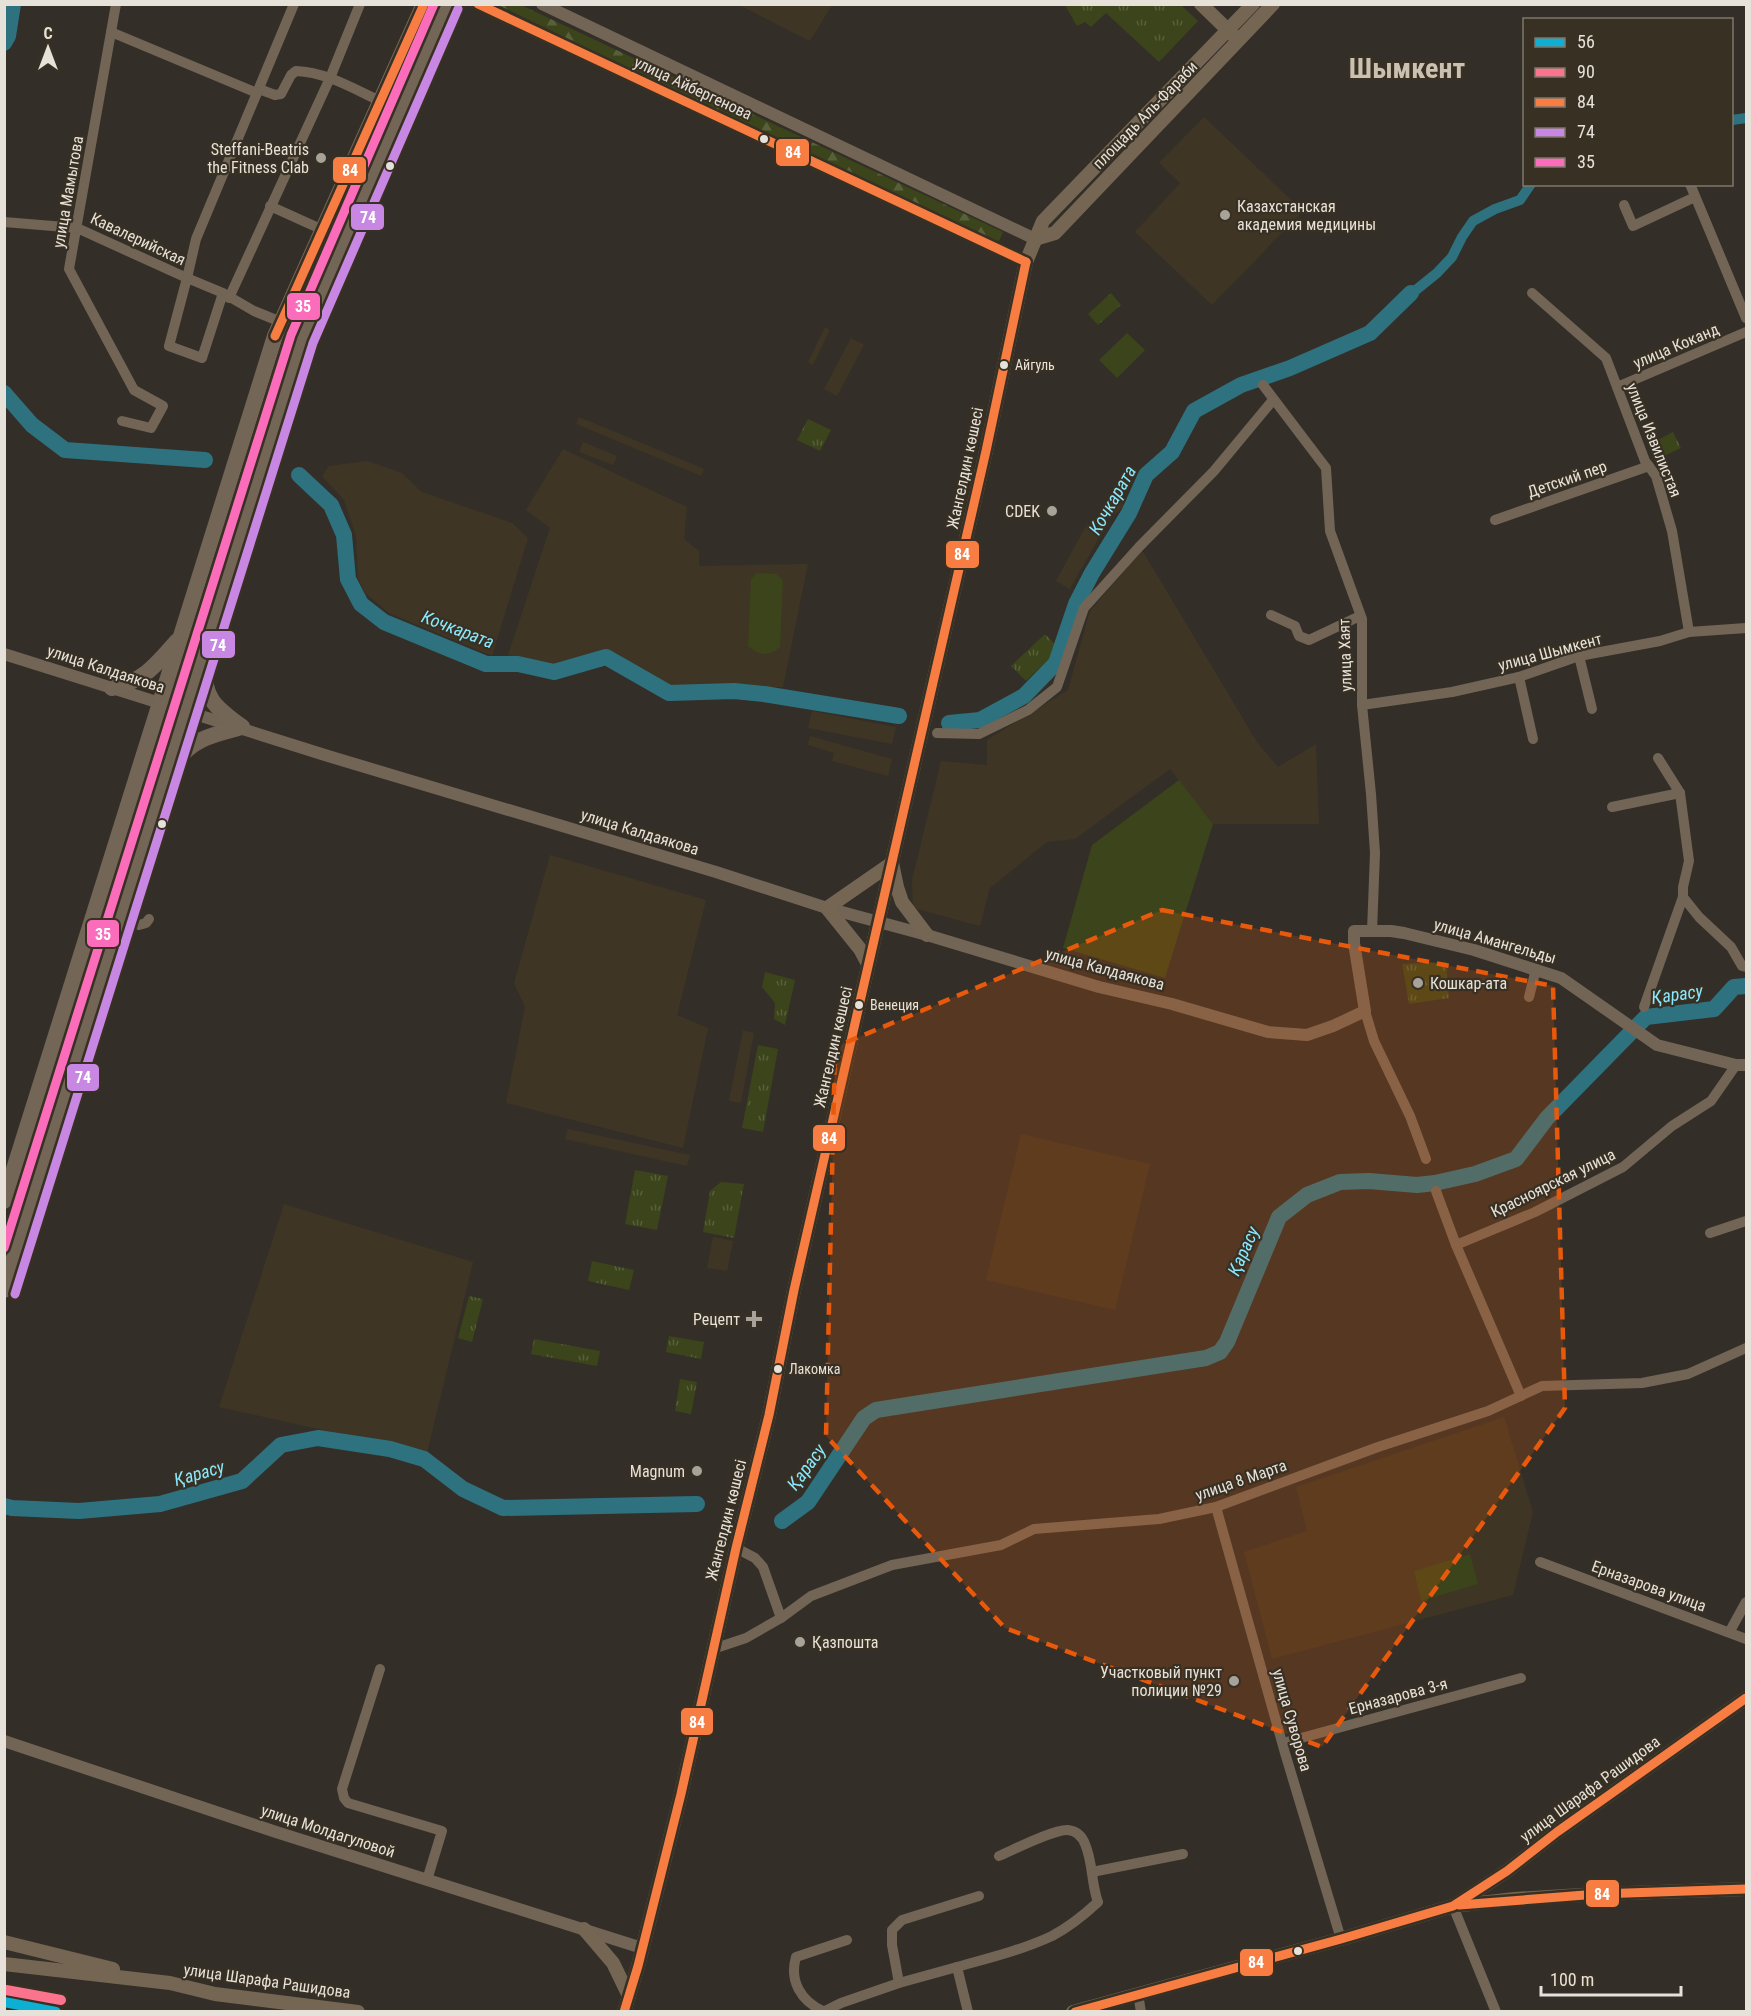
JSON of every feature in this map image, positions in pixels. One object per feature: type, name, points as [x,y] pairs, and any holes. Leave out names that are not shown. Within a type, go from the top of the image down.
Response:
[{"type":"main road","points":[[4,1202],[281,322],[424,4]]},
{"type":"main road","points":[[4,1290],[302,339],[447,4]]},
{"type":"main road","points":[[1201,4],[1233,35]]},
{"type":"main road","name":"площадь Аль-Фараби","points":[[1035,239],[1055,233],[1233,35],[1253,4]]},
{"type":"main road","name":"площадь Аль-Фараби","points":[[1233,35],[1273,4]]},
{"type":"main road","points":[[1026,262],[1035,239]]},
{"type":"main road","name":"Жангелдин көшесі","points":[[624,2012],[679,1804],[736,1548],[769,1415],[794,1290],[984,462],[1026,262]]},
{"type":"main road","points":[[112,688],[130,684],[144,676],[182,636]]},
{"type":"main road","points":[[207,643],[204,674],[206,690],[220,711],[242,727]]},
{"type":"main road","points":[[161,790],[184,750],[205,738],[242,727]]},
{"type":"main road","points":[[868,964],[860,949],[826,908],[892,863],[902,902],[927,935]]},
{"type":"main road","name":"улица Шарафа Рашидова","points":[[1453,1906],[1507,1871],[1557,1832],[1746,1698]]},
{"type":"main road","name":"улица Шарафа Рашидова","points":[[1073,2012],[1453,1906],[1515,1899],[1598,1894],[1746,1889]]},
{"type":"main road","points":[[584,1929],[613,1963],[629,1996]]},
{"type":"main road","name":"улица Шарафа Рашидова","points":[[4,1942],[215,1994],[358,2012]]},
{"type":"main road","name":"улица Шарафа Рашидова","points":[[4,1964],[171,1983]]},
{"type":"street","name":"улица Мамытова","points":[[116,4],[69,269],[134,390],[163,406],[152,428],[122,420]]},
{"type":"street","points":[[294,4],[196,239],[169,346],[202,358],[226,295],[330,78],[360,4]]},
{"type":"street","name":"улица Айбергенова","points":[[477,4],[1026,262]]},
{"type":"street","name":"улица Айбергенова","points":[[542,4],[1035,239]]},
{"type":"street","points":[[111,32],[258,91],[281,94],[296,70],[330,78],[380,101]]},
{"type":"street","points":[[1691,186],[1746,318]]},
{"type":"street","points":[[1624,205],[1633,226],[1695,196]]},
{"type":"street","points":[[270,206],[322,230]]},
{"type":"street","name":"Кавалерийская","points":[[4,222],[76,228],[281,322]]},
{"type":"street","name":"улица Извилистая","points":[[1532,292],[1606,358],[1648,466],[1656,476],[1672,531],[1689,632]]},
{"type":"street","name":"улица Коканд","points":[[1617,387],[1746,332]]},
{"type":"street","name":"улица Хаят","points":[[1263,385],[1326,468],[1330,531],[1360,616],[1362,705],[1375,853],[1372,931]]},
{"type":"street","points":[[937,733],[979,734],[1028,710],[1057,687],[1084,608],[1139,547],[1214,471],[1273,400]]},
{"type":"street","name":"Детский пер","points":[[1495,520],[1648,466]]},
{"type":"street","points":[[1271,615],[1294,626],[1299,636],[1309,640],[1360,616]]},
{"type":"street","name":"улица Шымкент","points":[[1362,705],[1452,692],[1519,676],[1579,656],[1660,641],[1689,632],[1746,628]]},
{"type":"street","name":"улица Калдаякова","points":[[4,654],[826,908],[927,935],[1099,987],[1172,1004],[1268,1032],[1307,1035],[1365,1011]]},
{"type":"street","points":[[1579,656],[1592,709]]},
{"type":"street","points":[[1519,676],[1533,739]]},
{"type":"street","points":[[1644,1007],[1683,897],[1683,886],[1689,861],[1680,793],[1658,758]]},
{"type":"street","points":[[1612,807],[1680,793]]},
{"type":"street","points":[[1683,897],[1731,947],[1742,966],[1746,966]]},
{"type":"street","points":[[122,916],[139,925],[146,924],[149,919]]},
{"type":"street","name":"улица Амангельды","points":[[1365,1011],[1354,931],[1404,933],[1463,947],[1561,978],[1658,1045],[1741,1065]]},
{"type":"street","points":[[1529,997],[1536,969]]},
{"type":"street","points":[[1365,1011],[1371,1035],[1410,1116],[1426,1159]]},
{"type":"street","name":"Красноярская улица","points":[[1456,1245],[1535,1212],[1623,1167],[1672,1126],[1711,1101],[1741,1065]]},
{"type":"street","points":[[1436,1191],[1456,1245],[1521,1396]]},
{"type":"street","points":[[1710,1233],[1746,1221]]},
{"type":"street","name":"улица 8 Марта","points":[[713,1649],[746,1638],[781,1618],[811,1596],[892,1565],[1001,1545],[1034,1529],[1159,1519],[1216,1507],[1378,1446],[1488,1411],[1542,1386],[1642,1383],[1688,1374],[1746,1348]]},
{"type":"street","name":"улица Суворова","points":[[1216,1507],[1341,1939]]},
{"type":"street","points":[[736,1548],[755,1558],[763,1567],[781,1618]]},
{"type":"street","name":"Ерназарова улица","points":[[1540,1562],[1730,1631],[1746,1639]]},
{"type":"street","points":[[1730,1631],[1746,1602]]},
{"type":"street","points":[[380,1669],[342,1790],[348,1803],[442,1831],[427,1880]]},
{"type":"street","name":"Ерназарова 3-я","points":[[1283,1743],[1521,1678]]},
{"type":"street","name":"улица Молдагуловой","points":[[4,1741],[642,1948]]},
{"type":"street","points":[[847,1940],[796,1957],[793,1969],[801,1995],[823,2011],[899,1983],[1027,1946],[1071,1925],[1098,1902],[1093,1890],[1092,1872],[1085,1843],[1078,1833],[1066,1830],[1027,1843],[999,1856]]},
{"type":"street","points":[[1092,1872],[1183,1854]]},
{"type":"street","points":[[899,1983],[892,1946],[892,1930],[902,1920],[978,1896]]},
{"type":"street","points":[[1453,1906],[1496,2012]]},
{"type":"street","points":[[957,1968],[968,2012]]},
{"type":"street","points":[[1138,1994],[1141,2012]]},
{"type":"highlighted area","points":[[1162,910],[1553,986],[1565,1408],[1322,1747],[1005,1628],[826,1436],[835,1047]]},
{"type":"shaded area","points":[[739,5],[832,5],[810,41]]},
{"type":"shaded area","name":"Казахстанская академия медицины","points":[[1204,117],[1303,211],[1212,305],[1135,232],[1180,183],[1159,163]]},
{"type":"shaded area","points":[[825,327],[830,330],[813,365],[808,362]]},
{"type":"shaded area","points":[[851,338],[864,345],[837,396],[824,389]]},
{"type":"shaded area","points":[[579,417],[704,469],[701,476],[576,424]]},
{"type":"shaded area","points":[[583,442],[617,456],[613,465],[579,452]]},
{"type":"shaded area","points":[[563,449],[687,507],[684,539],[699,551],[699,566],[808,564],[783,687],[671,687],[610,650],[555,665],[508,655],[550,528],[526,510]]},
{"type":"shaded area","points":[[367,461],[402,473],[422,492],[512,523],[528,538],[492,656],[389,613],[365,593],[358,578],[356,536],[344,500],[322,476],[329,466]]},
{"type":"shaded area","points":[[1117,496],[1125,506],[1108,519],[1100,509]]},
{"type":"shaded area","points":[[1087,524],[1102,532],[1070,589],[1056,581]]},
{"type":"shaded area","points":[[1142,550],[1257,742],[1278,767],[1316,744],[1319,824],[1213,824],[1170,769],[1075,839],[1047,842],[990,888],[980,926],[913,908],[912,880],[941,761],[987,765],[987,740],[1068,690],[1090,611]]},
{"type":"shaded area","points":[[812,711],[896,727],[892,744],[808,728]]},
{"type":"shaded area","points":[[810,736],[892,759],[888,776],[832,761],[834,753],[808,745]]},
{"type":"shaded area","points":[[550,855],[706,900],[677,1015],[708,1028],[683,1148],[506,1103],[525,1007],[514,983]]},
{"type":"shaded area","points":[[743,1030],[754,1033],[741,1103],[729,1101]]},
{"type":"shaded area","points":[[568,1129],[690,1155],[687,1166],[565,1139]]},
{"type":"shaded area","points":[[1021,1134],[1150,1164],[1115,1310],[986,1280]]},
{"type":"shaded area","points":[[284,1204],[473,1262],[427,1453],[219,1407]]},
{"type":"shaded area","points":[[713,1237],[733,1241],[727,1271],[707,1268]]},
{"type":"shaded area","points":[[1504,1417],[1533,1512],[1513,1595],[1272,1659],[1244,1552],[1307,1531],[1296,1487]]},
{"type":"green space","points":[[432,5],[439,5],[291,341],[191,662],[183,660],[285,339]]},
{"type":"green space","points":[[498,5],[521,5],[1003,232],[998,243],[687,97]]},
{"type":"green space","points":[[1065,5],[1181,5],[1198,21],[1159,62],[1106,13],[1091,27],[1085,22],[1077,26]]},
{"type":"green space","points":[[1111,293],[1121,305],[1098,325],[1088,314]]},
{"type":"green space","points":[[1127,333],[1145,350],[1117,378],[1099,360]]},
{"type":"green space","points":[[808,419],[831,430],[820,451],[797,440]]},
{"type":"green space","points":[[1673,432],[1681,448],[1655,460],[1648,445]]},
{"type":"green space","points":[[757,573],[776,574],[783,580],[780,647],[768,654],[756,652],[748,646],[751,579]]},
{"type":"green space","points":[[1045,634],[1059,649],[1026,681],[1011,666]]},
{"type":"green space","points":[[156,750],[164,752],[5,1261],[5,1233]]},
{"type":"green space","points":[[1179,780],[1213,824],[1165,978],[1063,948],[1092,845]]},
{"type":"green space","points":[[1446,962],[1449,998],[1409,1004],[1402,964]]},
{"type":"green space","points":[[765,972],[795,980],[785,1025],[774,1019],[775,1003],[762,987]]},
{"type":"green space","points":[[758,1045],[778,1049],[763,1132],[742,1128]]},
{"type":"green space","points":[[635,1170],[668,1176],[657,1230],[625,1224]]},
{"type":"green space","points":[[721,1182],[744,1184],[734,1238],[703,1232],[710,1191]]},
{"type":"green space","points":[[592,1261],[634,1270],[629,1290],[588,1281]]},
{"type":"green space","points":[[469,1296],[483,1299],[472,1342],[458,1338]]},
{"type":"green space","points":[[669,1336],[704,1342],[701,1359],[666,1352]]},
{"type":"green space","points":[[534,1339],[600,1351],[597,1366],[531,1354]]},
{"type":"green space","points":[[680,1379],[697,1382],[691,1414],[675,1411]]},
{"type":"green space","points":[[1470,1554],[1478,1584],[1421,1601],[1414,1571]]},
{"type":"waterway","name":"Кочкарата","points":[[4,43],[8,36],[13,4]]},
{"type":"waterway","points":[[1733,120],[1746,118]]},
{"type":"waterway","points":[[1411,294],[1437,273],[1452,257],[1473,221],[1495,209],[1520,200],[1530,186]]},
{"type":"waterway","name":"Кочкарата","points":[[949,723],[980,720],[1024,696],[1056,663],[1076,604],[1092,573],[1129,513],[1146,475],[1172,452],[1194,411],[1241,385],[1290,368],[1370,333],[1411,293]]},
{"type":"waterway","name":"Кочкарата","points":[[4,393],[32,425],[65,450],[205,460]]},
{"type":"waterway","name":"Кочкарата","points":[[299,475],[331,505],[344,535],[348,579],[361,604],[384,622],[486,664],[518,664],[554,672],[606,657],[669,693],[734,691],[899,716]]},
{"type":"waterway","name":"Қарасу","points":[[782,1521],[808,1502],[864,1418],[876,1410],[1206,1358],[1220,1352],[1227,1342],[1279,1217],[1307,1195],[1340,1182],[1369,1181],[1417,1185],[1435,1183],[1475,1174],[1516,1159],[1547,1118],[1646,1017],[1714,1009],[1734,987],[1746,986]]},
{"type":"waterway","name":"Қарасу","points":[[4,1506],[79,1511],[160,1504],[242,1481],[281,1445],[318,1438],[390,1449],[424,1459],[463,1489],[503,1508],[697,1504]]},
{"type":"transit line","name":"84","points":[[275,336],[424,4]]},
{"type":"transit line","name":"35","points":[[4,1248],[291,335],[434,4]]},
{"type":"transit line","name":"84","points":[[478,4],[1026,262]]},
{"type":"transit line","name":"74","points":[[15,1294],[313,343],[458,9]]},
{"type":"transit line","name":"84","points":[[624,2012],[638,1966],[681,1794],[736,1548],[769,1415],[794,1290],[986,451],[1026,262]]},
{"type":"transit line","name":"84","points":[[1075,2012],[1453,1906],[1507,1871],[1557,1832],[1746,1698]]},
{"type":"transit line","name":"84","points":[[1459,1905],[1598,1894],[1746,1889]]},
{"type":"transit line","name":"90","points":[[6,1990],[61,2000]]},
{"type":"transit line","name":"56","points":[[4,2002],[56,2012]]},
{"type":"place","name":"Steffani-Beatris the Fitness Clab","points":[[321,158]]},
{"type":"place","name":"Казахстанская академия медицины","points":[[1225,215]]},
{"type":"place","name":"Айгуль","points":[[1004,365]]},
{"type":"place","name":"CDEK","points":[[1052,511]]},
{"type":"place","name":"Кошкар-ата","points":[[1418,983]]},
{"type":"place","name":"Венеция","points":[[859,1005]]},
{"type":"place","name":"Рецепт","points":[[754,1319]]},
{"type":"place","name":"Лакомка","points":[[778,1369]]},
{"type":"place","name":"Magnum","points":[[697,1471]]},
{"type":"place","name":"Қазпошта","points":[[800,1642]]},
{"type":"place","name":"Участковый пункт полиции №29","points":[[1234,1681]]},
{"type":"district","name":"Шымкент","points":[[1407,68]]}]
